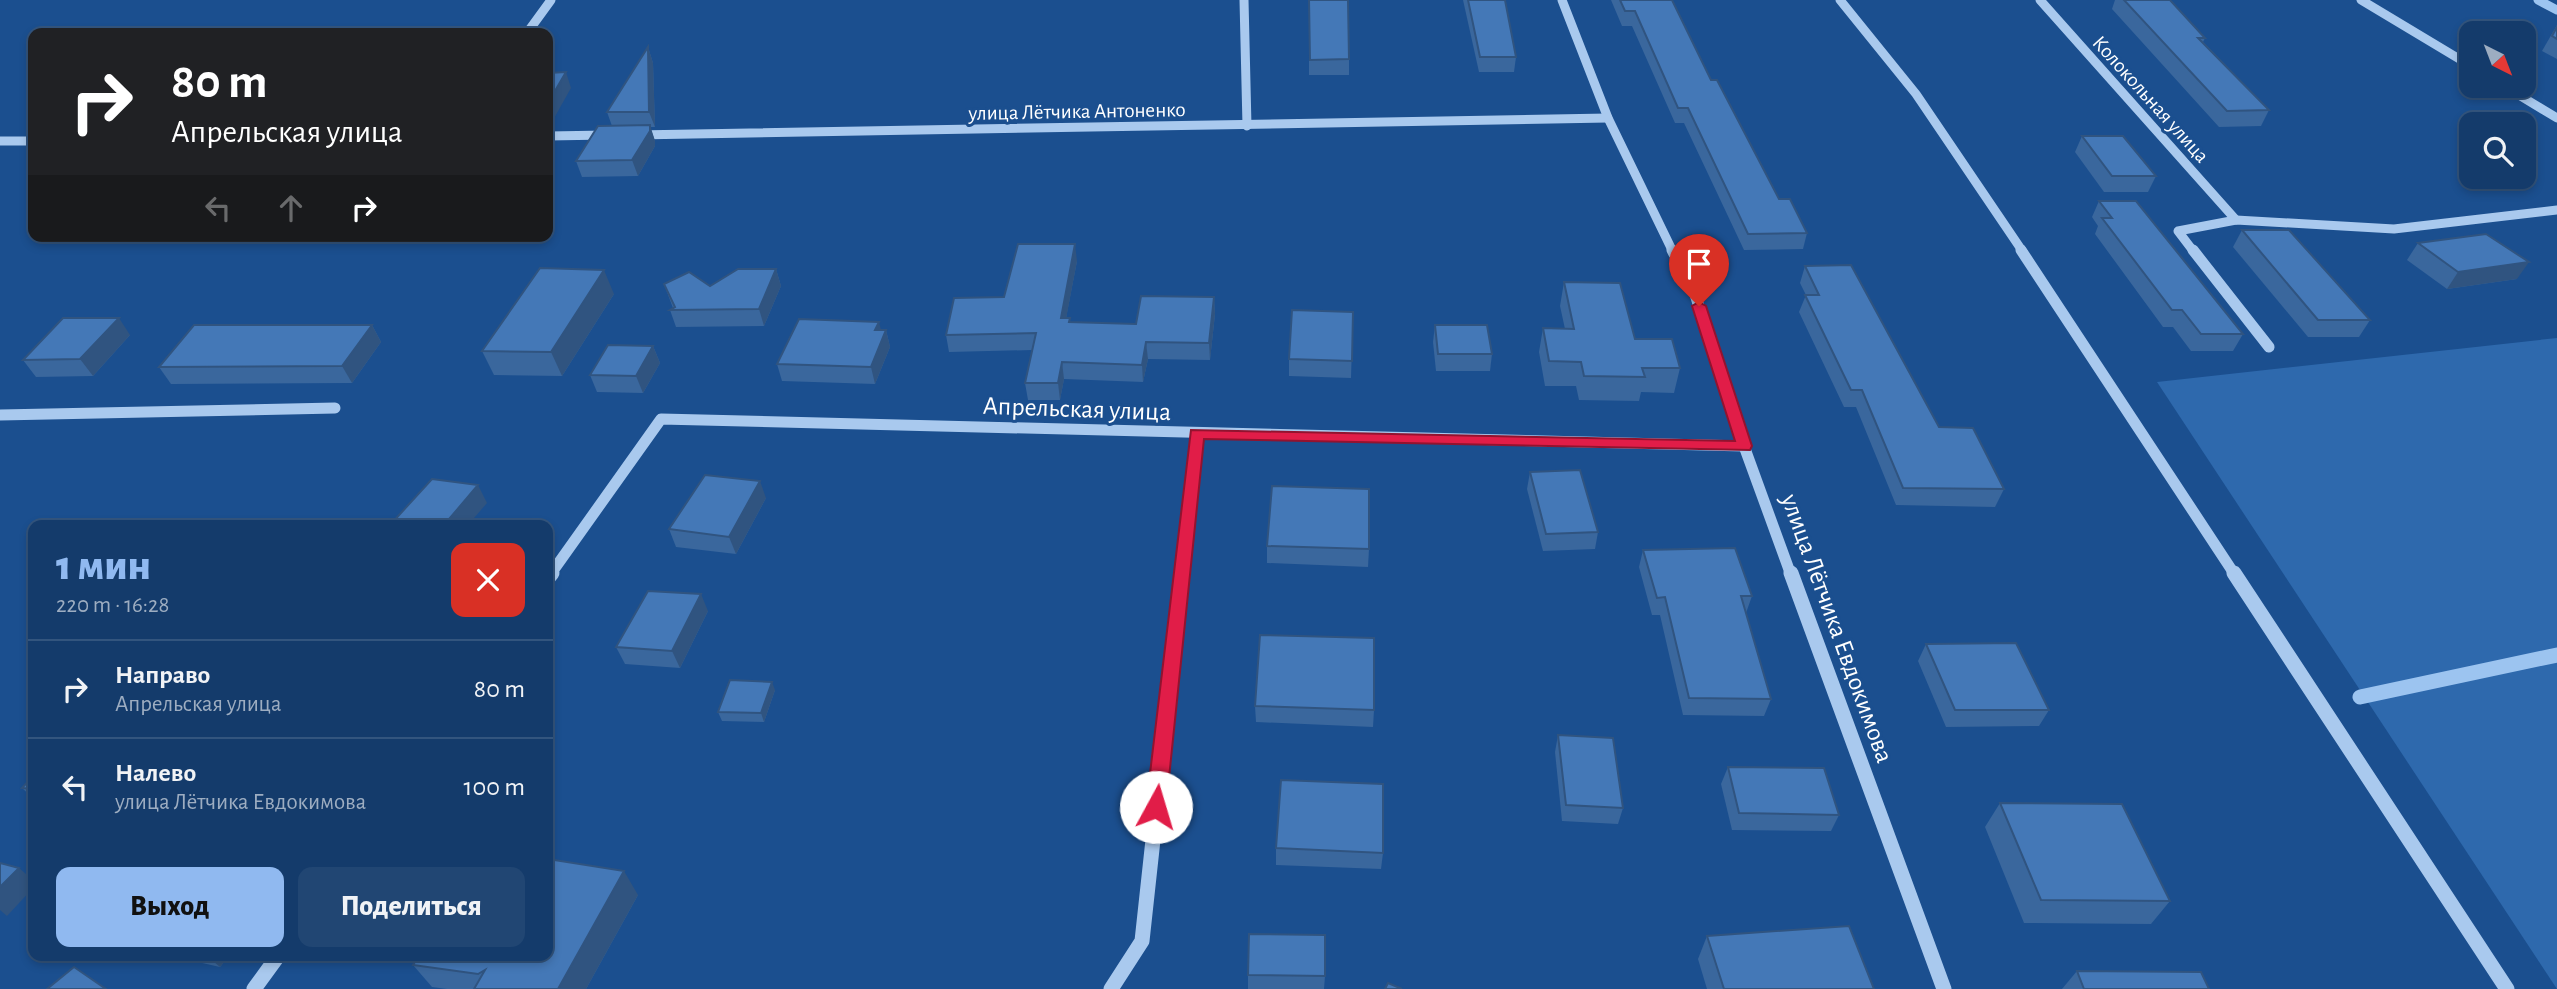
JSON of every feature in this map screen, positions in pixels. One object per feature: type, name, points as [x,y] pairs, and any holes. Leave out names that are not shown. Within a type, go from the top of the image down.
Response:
[{"type":"street","points":[[531,28],[551,0]]},
{"type":"street","points":[[1244,0],[1247,126]]},
{"type":"street","points":[[1562,0],[1608,118],[1674,254]]},
{"type":"street","points":[[1840,0],[1866,27],[1909,83],[1984,193],[2507,989]]},
{"type":"street","name":"Колокольная улица","points":[[2040,0],[2236,220]]},
{"type":"street","points":[[2524,98],[2557,118]]},
{"type":"street","name":"улица Лётчика Антоненко","points":[[632,135],[1608,118]]},
{"type":"street","points":[[553,136],[618,135]]},
{"type":"street","points":[[0,141],[28,141]]},
{"type":"street","points":[[2269,347],[2178,231],[2236,220],[2394,229],[2557,210]]},
{"type":"street","name":"улица Лётчика Евдокимова","points":[[1691,282],[1744,446],[1944,989]]},
{"type":"street","points":[[0,415],[335,408]]},
{"type":"street","name":"Апрельская улица","points":[[553,571],[661,419],[1744,446]]},
{"type":"street","points":[[1111,989],[1142,941],[1196,434]]},
{"type":"street","points":[[254,989],[274,961]]},
{"type":"lane","points":[[2361,0],[2459,59]]},
{"type":"shaded area","points":[[2557,338],[2557,989],[2157,382]]},
{"type":"building","points":[[1309,0],[1348,0],[1349,59],[1310,60]]},
{"type":"building","points":[[1468,0],[1505,0],[1516,57],[1480,57]]},
{"type":"building","points":[[1620,0],[1672,0],[1711,80],[1717,80],[1779,199],[1790,199],[1807,233],[1748,234],[1688,108],[1678,108],[1635,11],[1625,11]]},
{"type":"building","points":[[2124,0],[2170,0],[2205,38],[2198,38],[2269,110],[2227,111]]},
{"type":"building","points":[[648,47],[649,112],[607,112]]},
{"type":"building","points":[[566,72],[553,94],[553,73]]},
{"type":"building","points":[[650,125],[650,131],[632,160],[576,161],[598,126]]},
{"type":"building","points":[[2082,136],[2123,136],[2156,176],[2112,176]]},
{"type":"building","points":[[2099,201],[2136,201],[2243,334],[2201,334],[2182,310],[2172,310],[2102,218],[2112,218]]},
{"type":"building","points":[[2242,230],[2289,230],[2370,320],[2318,320]]},
{"type":"building","points":[[2486,234],[2529,262],[2458,272],[2418,243]]},
{"type":"building","points":[[1018,244],[1075,244],[1061,318],[1070,318],[1069,322],[1136,324],[1141,296],[1214,297],[1209,343],[1146,342],[1142,365],[1062,362],[1058,383],[1025,383],[1036,333],[946,335],[954,298],[1004,297]]},
{"type":"building","points":[[1851,265],[1939,427],[1973,428],[2004,489],[1903,488],[1862,390],[1851,390],[1805,295],[1819,295],[1805,266]]},
{"type":"building","points":[[540,268],[604,270],[551,352],[482,351]]},
{"type":"building","points":[[738,269],[776,269],[759,309],[670,310],[675,307],[664,284],[689,272],[710,286]]},
{"type":"building","points":[[1564,282],[1620,283],[1635,339],[1672,339],[1680,368],[1642,368],[1645,377],[1584,376],[1581,362],[1549,361],[1543,328],[1574,329]]},
{"type":"building","points":[[1292,310],[1353,312],[1352,361],[1289,359]]},
{"type":"building","points":[[63,318],[119,318],[80,359],[23,360]]},
{"type":"building","points":[[799,319],[879,322],[875,330],[886,330],[871,367],[777,364]]},
{"type":"building","points":[[194,325],[372,325],[342,366],[159,367]]},
{"type":"building","points":[[1435,325],[1487,325],[1492,354],[1438,354]]},
{"type":"building","points":[[608,345],[653,346],[636,376],[590,375]]},
{"type":"building","points":[[1580,470],[1598,532],[1546,534],[1530,472]]},
{"type":"building","points":[[705,475],[760,481],[729,537],[669,529]]},
{"type":"building","points":[[432,479],[478,485],[448,520],[395,520]]},
{"type":"building","points":[[1272,486],[1369,489],[1369,549],[1267,546]]},
{"type":"building","points":[[1735,548],[1752,596],[1741,596],[1771,699],[1689,698],[1665,597],[1657,598],[1643,550]]},
{"type":"building","points":[[648,591],[701,594],[672,651],[616,647]]},
{"type":"building","points":[[1260,635],[1374,638],[1374,710],[1255,706]]},
{"type":"building","points":[[2016,643],[2049,710],[1955,710],[1926,644]]},
{"type":"building","points":[[730,680],[772,682],[761,713],[718,712]]},
{"type":"building","points":[[1558,735],[1613,738],[1623,808],[1566,805]]},
{"type":"building","points":[[1728,767],[1824,768],[1839,815],[1739,813]]},
{"type":"building","points":[[1281,780],[1383,784],[1383,853],[1276,848]]},
{"type":"building","points":[[2000,803],[2122,804],[2170,901],[2041,900]]},
{"type":"building","points":[[553,860],[624,871],[558,989],[474,989],[485,970],[478,974],[413,965],[416,961],[553,961]]},
{"type":"building","points":[[0,863],[19,868],[0,887]]},
{"type":"building","points":[[1849,926],[1874,989],[1724,989],[1707,936]]},
{"type":"building","points":[[1249,934],[1325,935],[1325,976],[1248,975]]},
{"type":"building","points":[[74,967],[106,989],[47,989]]},
{"type":"building","points":[[2077,971],[2201,972],[2209,989],[2084,989]]},
{"type":"building","points":[[1388,983],[1402,989],[1385,989]]},
{"type":"waterway","points":[[2538,0],[2557,10]]},
{"type":"waterway","points":[[2360,697],[2557,655]]},
{"type":"route","points":[[1156,807],[1196,434],[1744,446],[1699,306]]}]
